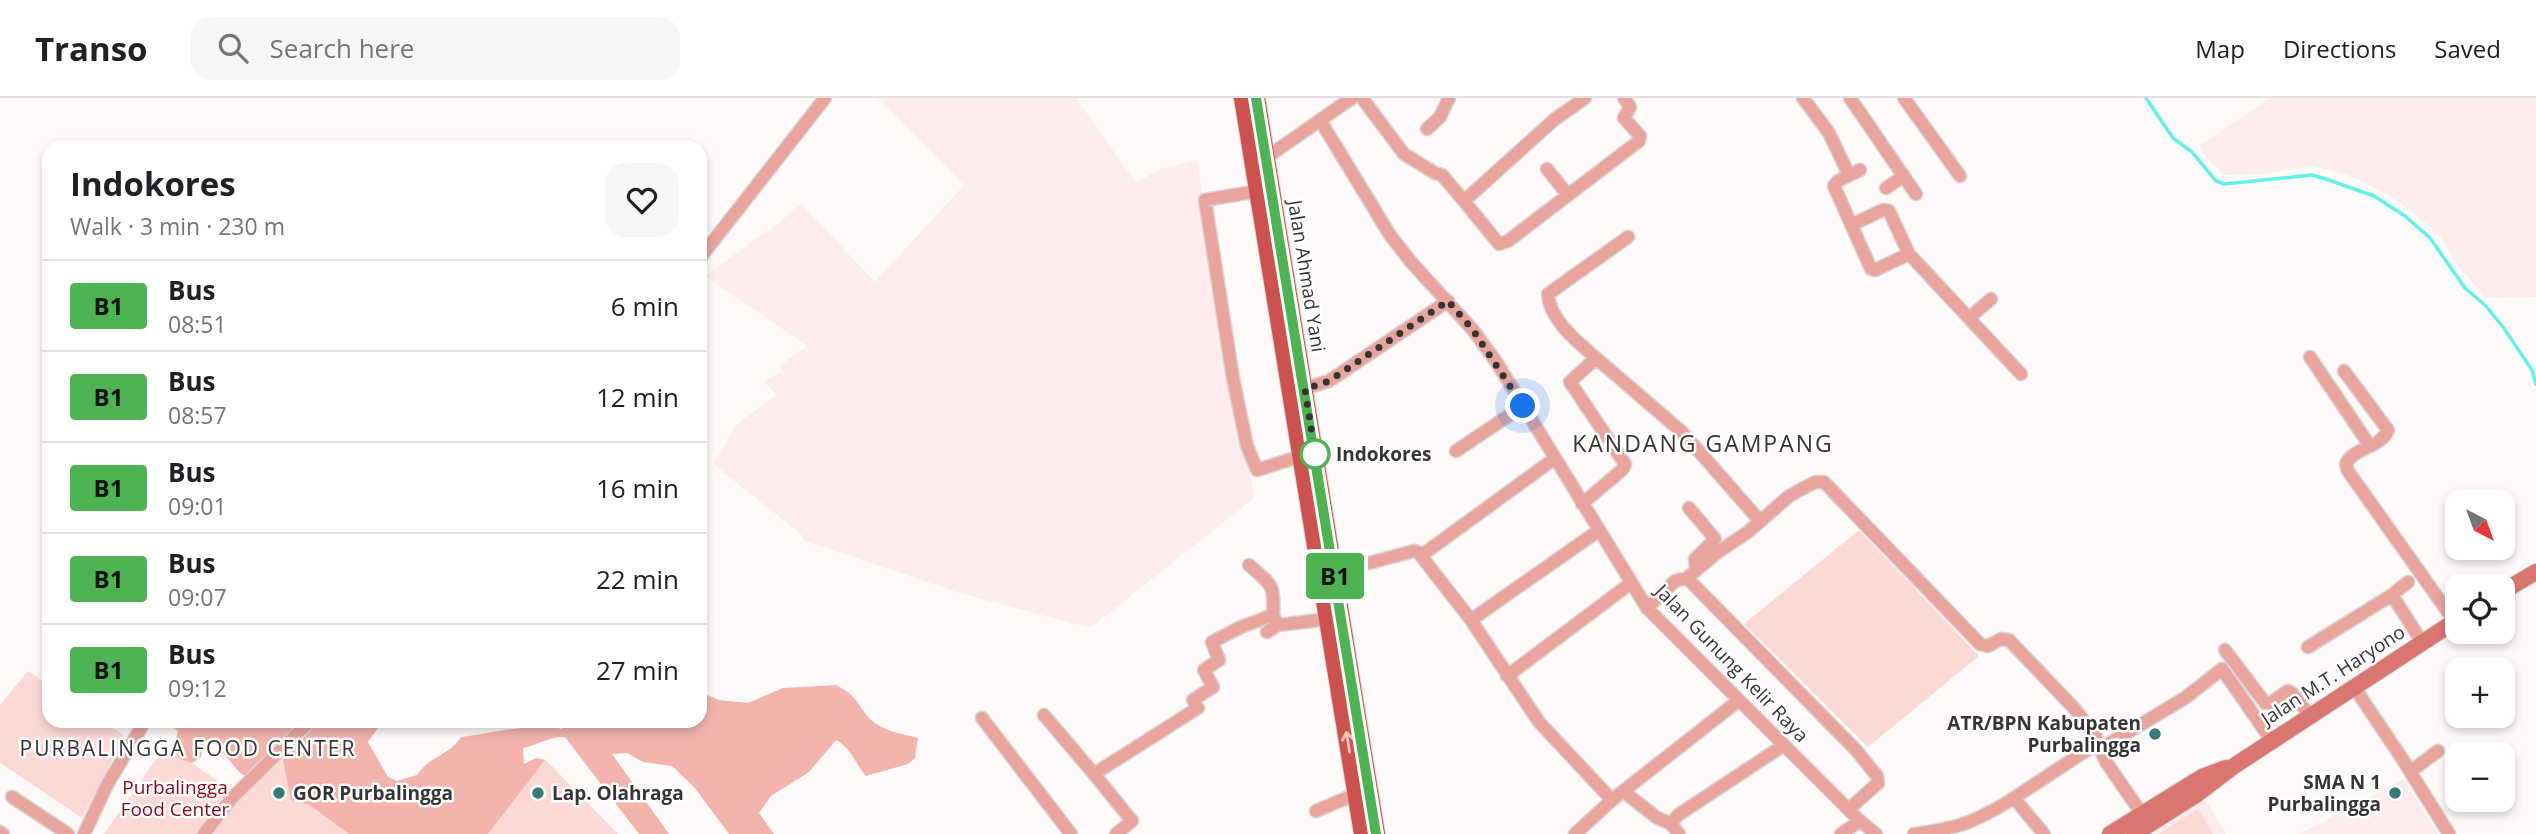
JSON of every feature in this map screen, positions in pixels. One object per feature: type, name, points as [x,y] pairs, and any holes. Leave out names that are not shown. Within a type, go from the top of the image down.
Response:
[{"type":"main road","name":"Jalan Ahmad Yani","points":[[1243,98],[1265,190],[1328,574],[1376,834]]},
{"type":"main road","name":"Jalan Ahmad Yani","points":[[1256,98],[1267,157],[1265,190]]},
{"type":"main road","points":[[2515,584],[2536,572]]},
{"type":"main road","name":"Jalan Ahmad Yani","points":[[1328,574],[1328,618],[1363,834]]},
{"type":"main road","name":"Jalan M.T. Haryono","points":[[2134,834],[2445,628]]},
{"type":"main road","name":"Jalan M.T. Haryono","points":[[2110,834],[2202,776],[2234,766]]},
{"type":"street","points":[[707,249],[825,98]]},
{"type":"street","points":[[1267,157],[1352,98]]},
{"type":"street","points":[[1362,98],[1400,149],[1433,172],[1442,175],[1501,245],[1640,140],[1640,136],[1623,118],[1630,107],[1623,98]]},
{"type":"street","points":[[1427,129],[1440,117],[1449,98]]},
{"type":"street","points":[[1464,201],[1505,167],[1555,119],[1584,98]]},
{"type":"street","points":[[1803,98],[1854,173],[1834,186],[1873,271],[1909,254]]},
{"type":"street","points":[[1850,98],[1916,194]]},
{"type":"street","points":[[1905,98],[1960,176]]},
{"type":"street","name":"Jalan Gunung Kelir Raya","points":[[1320,120],[1390,235],[1473,330],[1498,366],[1644,602],[1738,701],[1876,834]]},
{"type":"street","points":[[1548,169],[1568,195]]},
{"type":"street","points":[[1886,188],[1904,176]]},
{"type":"street","points":[[1265,190],[1205,200],[1227,339],[1247,446],[1257,470],[1310,464]]},
{"type":"street","points":[[1851,225],[1886,210],[1894,219],[1909,254],[2021,374]]},
{"type":"street","points":[[1628,237],[1550,291],[1548,299],[1563,326],[1596,359],[1682,432],[1757,518]]},
{"type":"street","points":[[1969,318],[1991,299]]},
{"type":"street","points":[[1298,391],[1329,381],[1448,301]]},
{"type":"street","points":[[2310,357],[2370,446]]},
{"type":"street","points":[[1582,504],[1623,469],[1625,464],[1570,382],[1596,359]]},
{"type":"street","points":[[2344,371],[2388,430],[2382,440],[2347,460],[2348,471],[2445,606]]},
{"type":"street","points":[[1456,451],[1523,406]]},
{"type":"street","points":[[1422,555],[1554,459]]},
{"type":"street","points":[[1644,602],[1738,540],[1757,518],[1802,488],[1820,480],[1980,644],[1988,646],[2001,639],[2009,640],[2073,706],[2096,736],[2106,762],[2142,814]]},
{"type":"street","points":[[1689,509],[1715,540],[1693,569]]},
{"type":"street","points":[[1471,620],[1598,531]]},
{"type":"street","points":[[1328,574],[1414,551],[1422,555],[1471,620],[1539,722],[1612,800]]},
{"type":"street","points":[[1249,565],[1271,585],[1272,624]]},
{"type":"street","points":[[1693,569],[1761,656],[1848,742],[1877,776],[1878,783],[1849,809]]},
{"type":"street","points":[[2308,647],[2392,595],[2408,582]]},
{"type":"street","points":[[1507,676],[1631,583]]},
{"type":"street","points":[[2392,595],[2422,642]]},
{"type":"street","points":[[1094,774],[1126,751],[1198,708],[1193,700],[1213,687],[1204,670],[1219,660],[1212,642],[1241,627],[1328,618]]},
{"type":"street","points":[[2225,650],[2265,703],[2270,703],[2290,691],[2310,716]]},
{"type":"street","points":[[1914,834],[1951,829],[1973,822],[2089,749],[2185,698],[2222,669],[2272,740]]},
{"type":"street","points":[[2354,687],[2411,771],[2449,834]]},
{"type":"street","points":[[1575,834],[1612,800],[1738,701]]},
{"type":"street","points":[[1044,715],[1132,821],[1116,834]]},
{"type":"street","points":[[982,718],[1071,834]]},
{"type":"street","points":[[83,834],[107,785],[141,728]]},
{"type":"street","points":[[204,834],[231,799],[303,728]]},
{"type":"street","points":[[1623,792],[1675,829],[1678,815],[1784,746]]},
{"type":"street","points":[[2411,771],[2438,751]]},
{"type":"street","points":[[1316,811],[1356,794]]},
{"type":"street","points":[[12,797],[68,834]]},
{"type":"street","points":[[2014,798],[2044,834]]},
{"type":"street","points":[[1841,834],[1860,821]]},
{"type":"shaded area","points":[[877,98],[1076,98],[1136,183],[1160,169],[1197,160],[1254,498],[1090,628],[960,593],[803,540],[801,534],[713,464],[737,424],[776,395],[765,381],[782,371],[779,366],[807,346],[707,277],[707,275],[801,204],[875,282],[965,184]]},
{"type":"shaded area","points":[[2270,98],[2536,98],[2536,297],[2486,298],[2462,270],[2437,232],[2394,198],[2351,176],[2312,166],[2262,174],[2224,175],[2205,156],[2200,145]]},
{"type":"shaded area","points":[[836,685],[853,697],[876,724],[893,732],[918,738],[915,758],[908,764],[866,776],[849,751],[836,740],[809,772],[771,796],[759,813],[774,834],[729,834],[694,787],[672,766],[643,762],[627,753],[612,754],[669,834],[639,834],[565,737],[549,739],[523,748],[524,764],[536,758],[545,760],[488,834],[349,834],[310,805],[291,800],[283,760],[313,728],[378,728],[368,742],[388,777],[397,781],[417,775],[461,737],[521,728],[707,728],[707,695],[719,700],[748,703],[783,688]]},
{"type":"shaded area","name":"Purbalingga Food Center","points":[[174,728],[292,728],[247,777],[240,773],[211,739],[203,745],[201,757],[192,763],[180,759],[173,750],[178,731]]},
{"type":"shaded area","name":"SMA N 1 Purbalingga","points":[[2404,779],[2438,834],[2299,834],[2349,808]]},
{"type":"shaded area","name":"SMA N 1 Purbalingga","points":[[2206,800],[2226,834],[2150,834]]},
{"type":"green space","points":[[1859,530],[1979,656],[1868,747],[1744,624]]},
{"type":"green space","points":[[28,671],[42,680],[42,728],[113,728],[125,736],[82,818],[0,763],[0,705]]},
{"type":"green space","name":"Purbalingga Food Center","points":[[166,745],[229,789],[198,834],[104,834]]},
{"type":"green space","name":"GOR Purbalingga","points":[[286,757],[283,761],[363,834],[208,834],[224,812],[278,758]]},
{"type":"green space","name":"GOR Purbalingga","points":[[545,759],[618,834],[488,834]]},
{"type":"green space","points":[[2198,809],[2213,834],[2158,834]]},
{"type":"waterway","points":[[2146,98],[2173,138],[2192,152],[2216,181],[2224,184],[2312,175],[2374,196],[2405,216],[2430,238],[2465,288],[2485,305],[2503,327],[2532,370],[2536,384]]},
{"type":"bus line","name":"B1","points":[[1256,98],[1376,834]]},
{"type":"place","name":"Indokores","points":[[1315,454]]},
{"type":"place","name":"ATR/BPN Kabupaten Purbalingga","points":[[2155,734]]},
{"type":"place","name":"GOR Purbalingga","points":[[279,793]]},
{"type":"place","name":"Lap. Olahraga","points":[[538,793]]},
{"type":"place","name":"SMA N 1 Purbalingga","points":[[2395,793]]},
{"type":"district","name":"KANDANG GAMPANG","points":[[1703,443]]},
{"type":"district","name":"PURBALINGGA FOOD CENTER","points":[[188,748]]},
{"type":"route","points":[[1315,454],[1305,389],[1329,381],[1448,301],[1497,363],[1523,406]]}]
